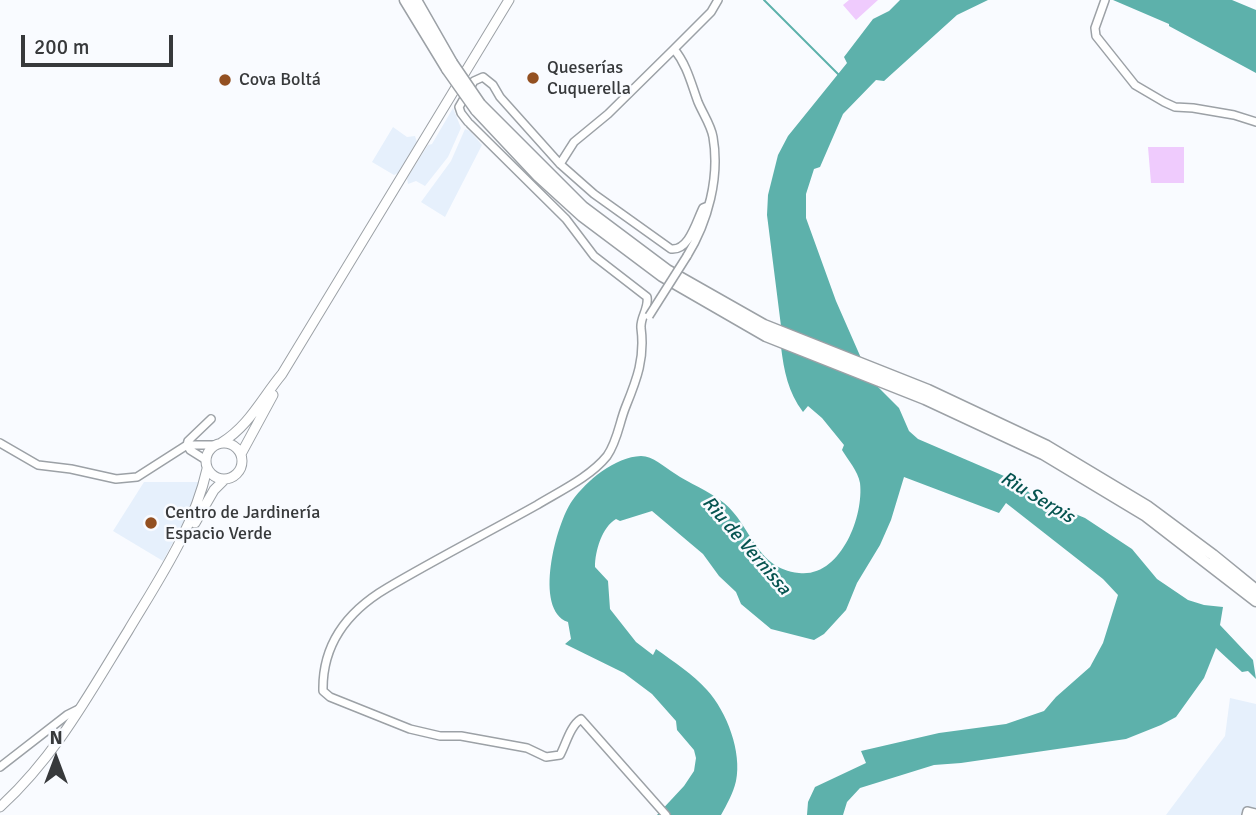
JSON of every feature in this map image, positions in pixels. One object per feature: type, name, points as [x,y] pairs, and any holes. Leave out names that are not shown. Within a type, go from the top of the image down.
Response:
[{"type":"highway","points":[[405,0],[478,107],[560,197],[626,251],[705,302],[766,336],[802,346],[894,381],[998,422],[1047,446],[1147,506],[1256,590]]},
{"type":"highway","points":[[416,0],[449,66]]},
{"type":"highway","points":[[894,381],[1031,448],[1116,496],[1178,539],[1256,601]]},
{"type":"main road","points":[[0,807],[36,772],[51,753],[214,490],[240,471],[241,453],[282,374],[509,0]]},
{"type":"main road","points":[[176,550],[202,496],[207,454],[251,418],[282,374]]},
{"type":"main road","points":[[218,444],[233,445],[241,453]]},
{"type":"main road","points":[[207,464],[214,477],[225,480]]},
{"type":"street","points":[[560,164],[575,142],[608,114],[674,49],[711,12],[718,0]]},
{"type":"street","points":[[1105,0],[1095,28],[1096,36],[1137,87],[1175,107],[1234,115],[1256,122]]},
{"type":"street","points":[[642,333],[649,316],[698,237],[708,206],[714,173],[713,135],[690,77],[674,49]]},
{"type":"street","points":[[666,815],[581,719],[574,724],[560,755],[546,757],[527,748],[461,736],[440,737],[410,729],[330,697],[322,687],[335,638],[345,620],[358,608],[399,580],[564,489],[594,468],[616,441],[625,408],[638,379],[642,320],[648,302],[645,295],[594,256],[569,222],[461,113],[459,107],[474,81],[483,77],[493,85],[500,97],[560,164],[594,194],[671,249],[684,246],[703,208],[708,206]]},
{"type":"street","points":[[192,444],[211,419]]},
{"type":"street","points":[[0,443],[38,465],[116,479],[137,477],[176,450],[192,444],[218,444]]},
{"type":"street","points":[[192,444],[207,464]]},
{"type":"street","points":[[0,767],[79,709]]},
{"type":"street","points":[[1245,815],[1247,811],[1256,813]]},
{"type":"shaded area","points":[[849,0],[878,0],[856,20],[843,5]]},
{"type":"shaded area","points":[[453,108],[461,128],[448,157],[425,186],[416,181],[408,184],[407,178],[428,145],[432,144]]},
{"type":"shaded area","points":[[393,127],[407,137],[415,136],[417,142],[398,173],[394,175],[372,162]]},
{"type":"shaded area","points":[[465,129],[482,145],[445,217],[421,202],[451,161]]},
{"type":"shaded area","points":[[1148,147],[1184,147],[1184,183],[1151,183]]},
{"type":"shaded area","name":"Centro de Jardinería Espacio Verde","points":[[144,482],[199,482],[189,512],[163,561],[113,531]]},
{"type":"shaded area","points":[[1230,698],[1256,704],[1256,815],[1166,815],[1225,736]]},
{"type":"water","points":[[900,0],[988,0],[957,15],[884,81],[876,80],[843,114],[820,167],[814,169],[806,194],[806,218],[836,301],[861,358],[781,326],[767,215],[768,195],[778,155],[788,136],[847,63],[844,57],[873,19],[889,11]]},
{"type":"water","points":[[1113,0],[1232,0],[1256,10],[1256,73],[1169,24]]},
{"type":"water","name":"Riu de Vernissa","points":[[781,347],[875,384],[899,408],[909,431],[918,439],[1018,482],[1034,497],[1085,518],[1132,549],[1157,579],[1188,600],[1223,607],[1220,625],[1253,660],[1256,679],[1248,671],[1242,672],[1216,648],[1204,678],[1176,717],[1161,725],[1126,739],[934,765],[860,788],[847,802],[843,815],[807,815],[808,802],[815,787],[866,763],[861,751],[939,733],[1006,724],[1044,711],[1090,667],[1103,643],[1118,595],[1103,579],[1006,503],[999,513],[904,477],[891,520],[880,545],[857,583],[846,610],[824,634],[814,640],[771,629],[741,604],[736,592],[719,576],[703,554],[652,511],[620,521],[616,519],[603,533],[595,561],[595,567],[608,581],[610,609],[636,642],[653,655],[656,649],[707,690],[727,721],[737,758],[735,786],[721,815],[657,815],[694,771],[694,750],[677,730],[676,721],[652,694],[624,673],[565,644],[571,639],[568,622],[557,614],[550,585],[554,546],[566,512],[585,485],[621,460],[645,456],[724,503],[763,555],[784,570],[814,572],[826,566],[837,556],[853,528],[858,512],[860,483],[842,450],[844,445],[822,418],[808,406],[803,412],[798,404],[788,381]]},
{"type":"waterway","points":[[764,0],[840,76]]},
{"type":"place","name":"Queserías Cuquerella","points":[[533,78]]},
{"type":"place","name":"Cova Boltá","points":[[225,80]]},
{"type":"place","name":"Centro de Jardinería Espacio Verde","points":[[151,523]]},
{"type":"water label","name":"Riu Serpis","points":[[1037,498]]}]
